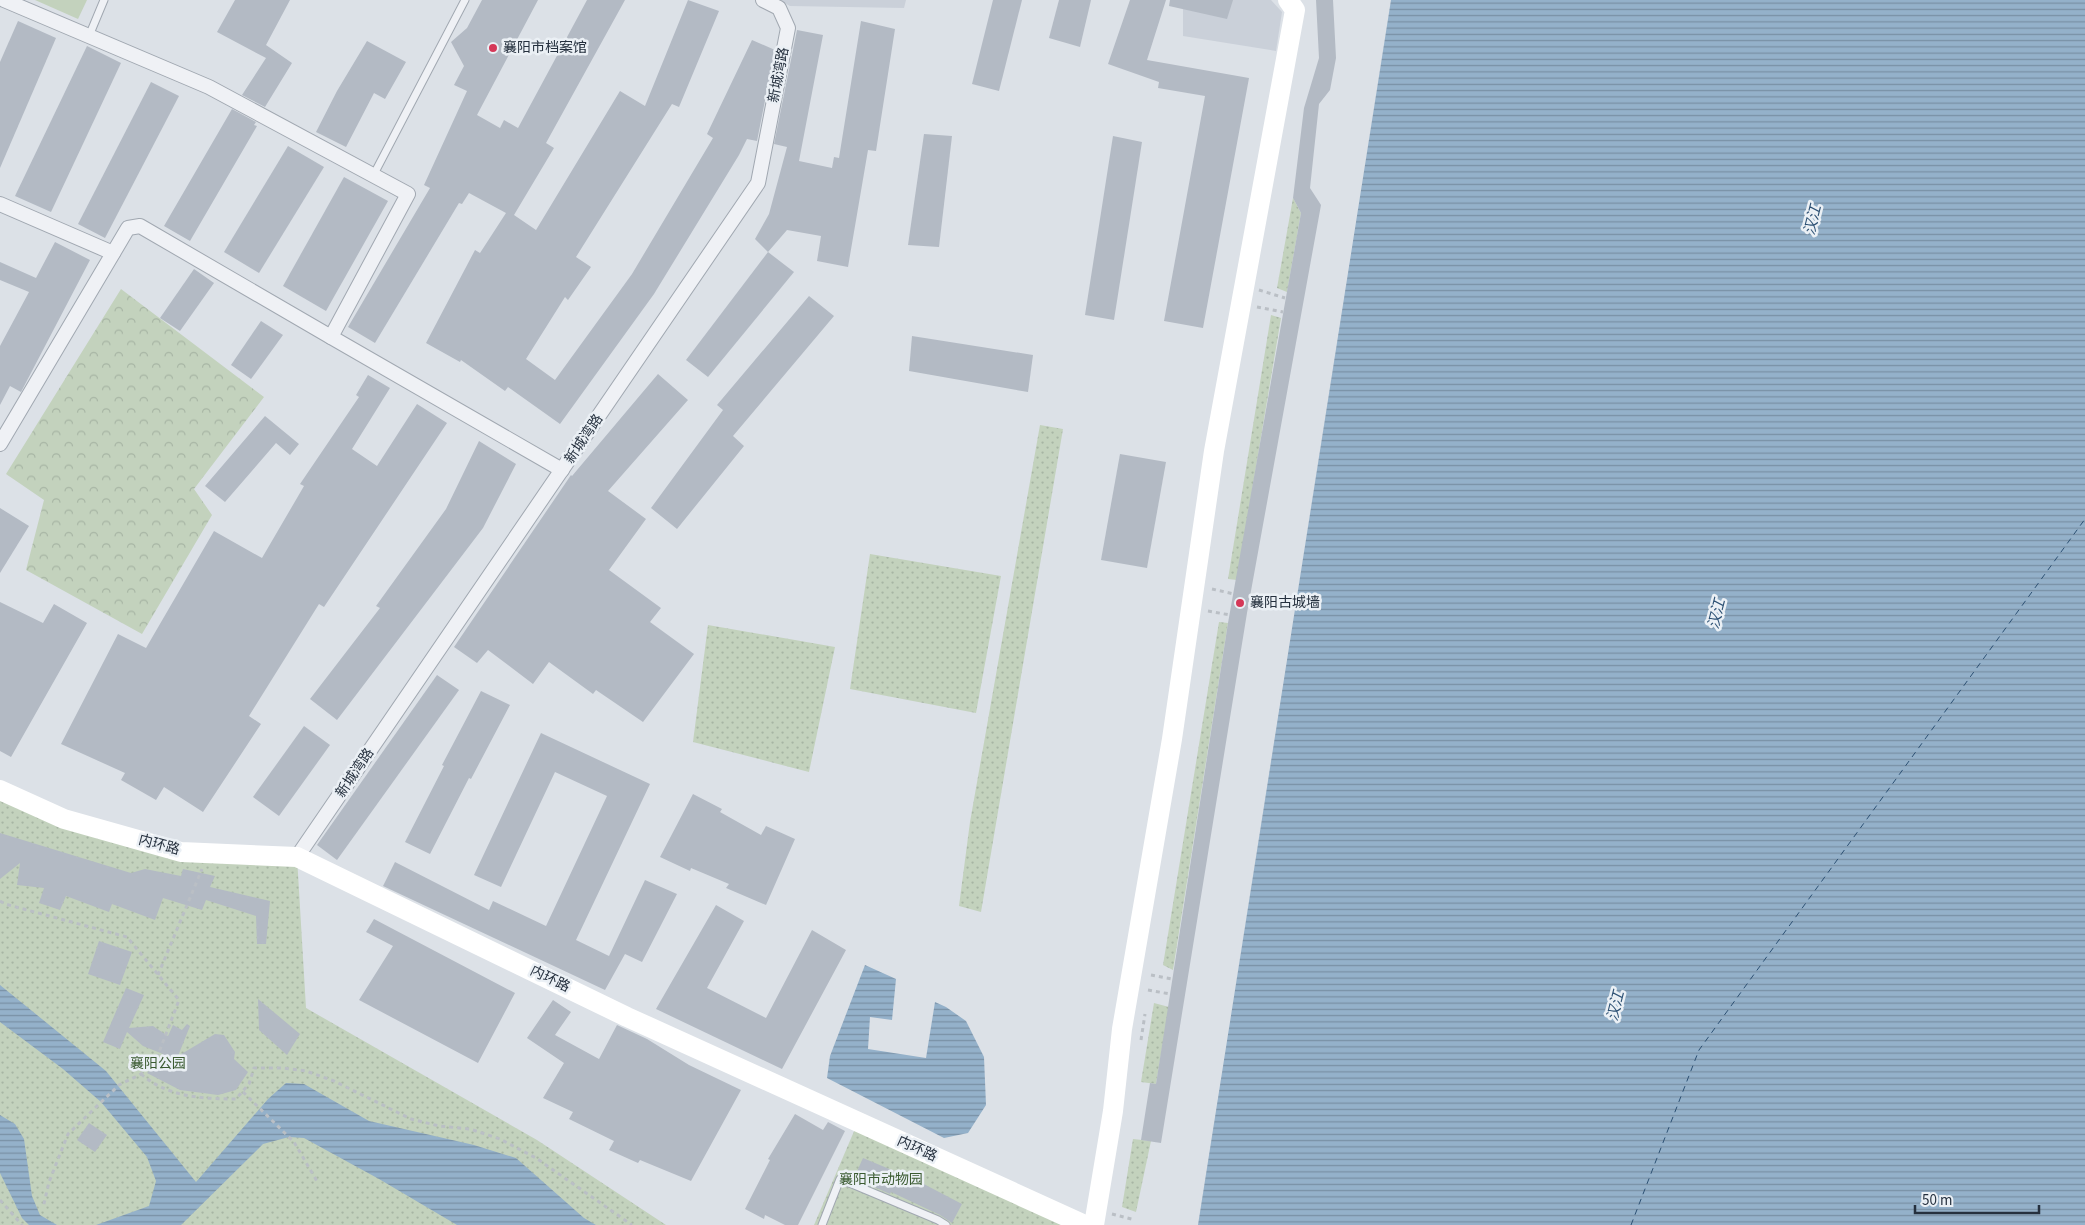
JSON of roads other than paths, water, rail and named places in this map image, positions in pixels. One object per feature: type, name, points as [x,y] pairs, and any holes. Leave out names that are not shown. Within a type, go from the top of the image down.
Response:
[{"type":"street","points":[[4,0],[209,87],[408,194],[331,337]]},
{"type":"street","name":"新城湾路","points":[[297,858],[758,183],[788,28],[779,8],[763,0]]},
{"type":"street","points":[[1094,1225],[1113,1111],[1122,1029],[1172,739],[1214,451],[1294,10],[1288,0]]},
{"type":"street","points":[[0,204],[113,253]]},
{"type":"street","points":[[0,444],[128,228],[140,226],[562,470]]},
{"type":"street","name":"内环路","points":[[0,790],[64,819],[182,852],[297,858],[627,1017],[1085,1225]]},
{"type":"lane","points":[[89,36],[104,0]]},
{"type":"lane","points":[[372,176],[465,0]]},
{"type":"lane","points":[[822,1225],[840,1179],[946,1225]]},
{"type":"water","name":"汉江","points":[[1391,0],[2085,0],[2085,1225],[1198,1225]]},
{"type":"water","points":[[865,965],[896,979],[892,1020],[870,1017],[868,1049],[926,1058],[935,1002],[966,1021],[984,1057],[986,1105],[968,1133],[944,1138],[827,1078],[830,1056]]},
{"type":"water","points":[[0,985],[106,1071],[196,1182],[268,1099],[286,1083],[304,1084],[369,1121],[474,1145],[516,1158],[584,1218],[596,1225],[457,1225],[304,1138],[289,1137],[263,1144],[181,1225],[96,1225],[149,1206],[156,1181],[147,1157],[101,1102],[63,1069],[0,1022]]},
{"type":"water","points":[[0,1115],[15,1124],[24,1139],[32,1196],[40,1215],[57,1225],[29,1225],[22,1218],[0,1173]]},
{"type":"place","name":"襄阳市档案馆","points":[[493,48]]},
{"type":"place","name":"襄阳古城墙","points":[[1240,603]]},
{"type":"park label","name":"襄阳公园","points":[[158,1064]]},
{"type":"park label","name":"襄阳市动物园","points":[[881,1180]]}]
